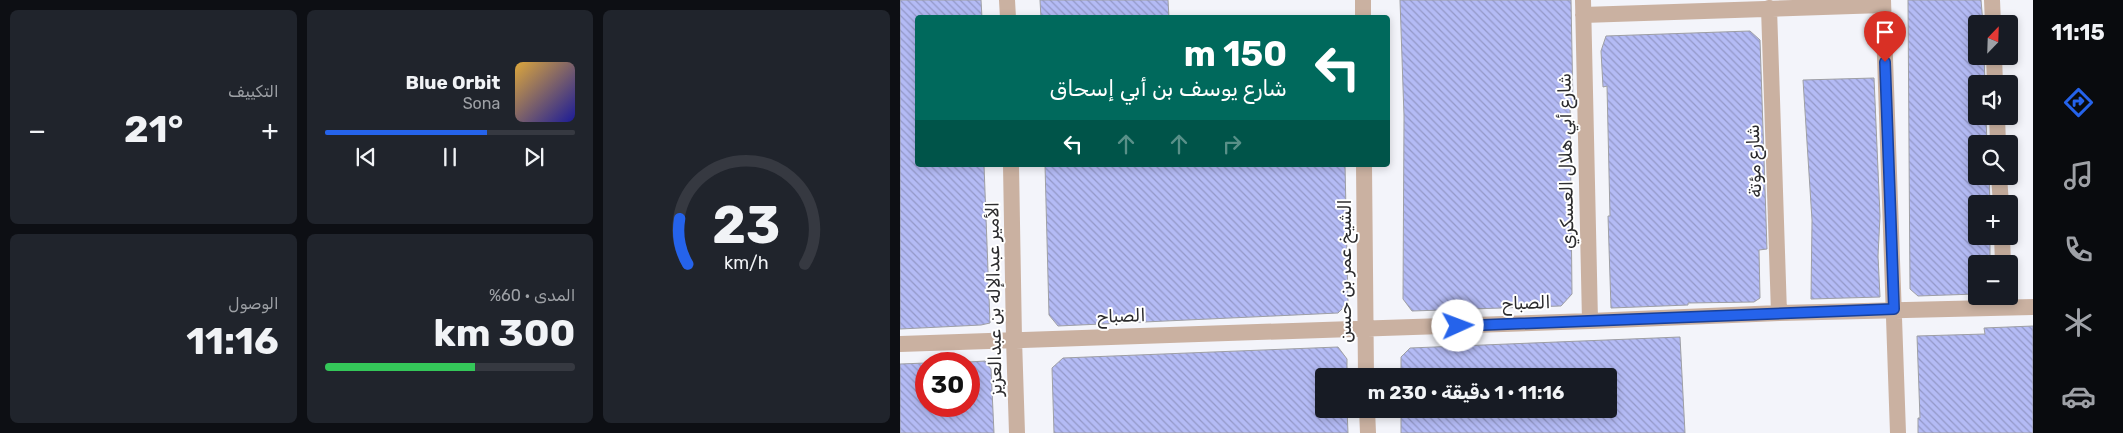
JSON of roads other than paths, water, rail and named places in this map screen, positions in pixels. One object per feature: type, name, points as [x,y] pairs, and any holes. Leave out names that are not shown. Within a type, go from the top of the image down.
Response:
[{"type":"street","points":[[1007,0],[1008,15]]},
{"type":"street","points":[[1363,0],[1363,15]]},
{"type":"street","points":[[1992,0],[1993,15]]},
{"type":"street","points":[[1583,7],[1769,8],[1883,3],[1898,433]]},
{"type":"street","name":"شارع أبي هلال العسكري","points":[[1583,7],[1590,321]]},
{"type":"street","name":"شارع مؤتة","points":[[1769,8],[1778,313]]},
{"type":"street","name":"الأمير عبدالإله بن عبدالعزيز","points":[[1012,167],[1017,433]]},
{"type":"street","name":"الشيخ عمر بن حسن","points":[[1364,167],[1366,368]]},
{"type":"street","name":"الصباح","points":[[900,344],[1590,321],[1968,304]]},
{"type":"street","name":"الصباح","points":[[2018,304],[2033,307]]},
{"type":"street","points":[[1367,418],[1368,433]]}]
